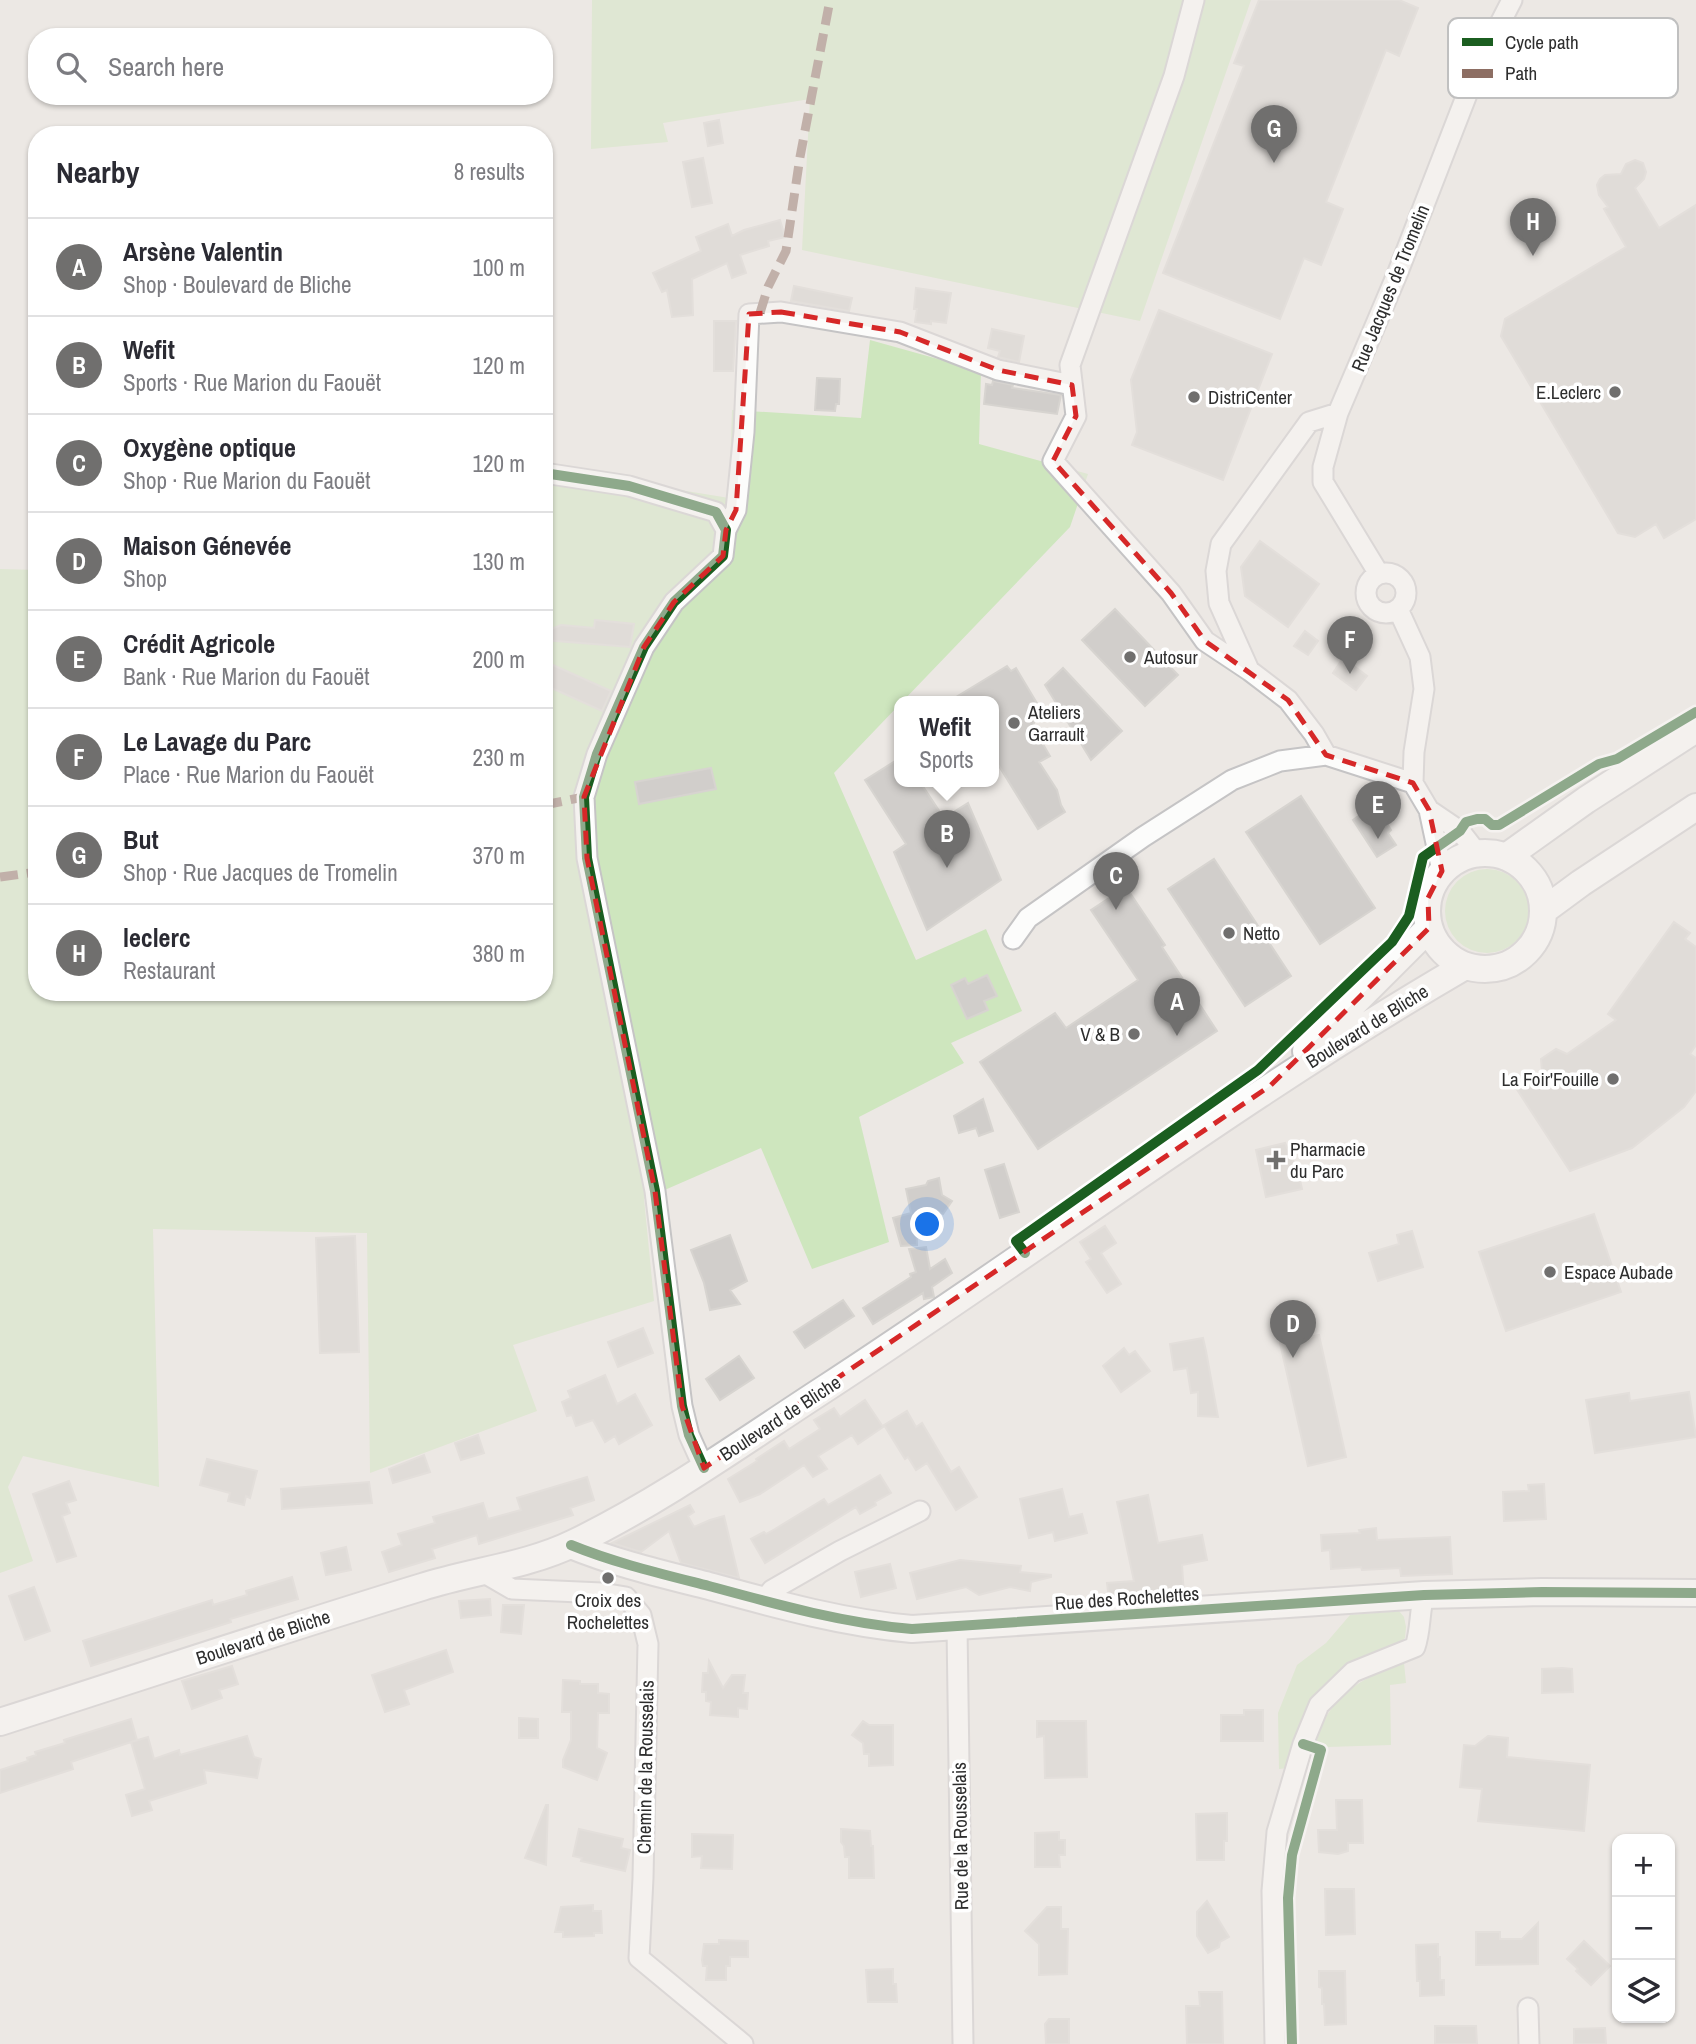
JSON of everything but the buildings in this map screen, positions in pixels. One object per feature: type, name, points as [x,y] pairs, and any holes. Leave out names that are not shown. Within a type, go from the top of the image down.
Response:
[{"type":"main road","points":[[1506,857],[1586,800],[1696,729]]},
{"type":"main road","points":[[1543,911],[1696,807]]},
{"type":"main road","points":[[1477,853],[1506,857],[1521,866],[1533,878],[1543,911],[1540,929],[1532,945],[1522,956],[1509,964],[1480,969],[1465,966],[1443,951],[1429,928],[1426,913],[1433,883],[1458,859],[1477,853]]},
{"type":"main road","name":"Boulevard de Bliche","points":[[1270,1086],[1429,928]]},
{"type":"main road","name":"Boulevard de Bliche","points":[[0,1722],[428,1585],[511,1565],[570,1545],[704,1468],[900,1340],[1270,1086],[1465,966]]},
{"type":"main road","name":"Rue des Rochelettes","points":[[570,1545],[625,1564],[764,1600],[875,1626],[912,1629],[1424,1595],[1542,1592],[1696,1593]]},
{"type":"street","points":[[1194,0],[1174,76],[1070,365],[1076,416],[1053,461],[1171,593],[1205,641],[1288,700],[1326,755]]},
{"type":"street","name":"Rue Jacques de Tromelin","points":[[1503,18],[1512,0]]},
{"type":"street","name":"Rue Jacques de Tromelin","points":[[1379,574],[1322,482],[1323,467],[1338,413],[1398,272],[1466,98]]},
{"type":"street","points":[[704,1468],[689,1435],[682,1406],[655,1191],[587,858],[584,797],[597,754],[644,647],[674,602],[723,556],[726,530],[736,510],[744,432],[749,314],[781,312],[900,332],[998,370],[1072,385]]},
{"type":"street","points":[[1250,671],[1219,603],[1216,571],[1221,544],[1309,422],[1338,413]]},
{"type":"street","points":[[553,474],[629,486],[679,500],[716,512],[726,530]]},
{"type":"street","points":[[1379,574],[1392,574],[1403,582],[1406,597],[1398,610],[1381,613],[1367,603],[1366,586],[1371,578],[1379,574]]},
{"type":"street","points":[[1398,610],[1420,657],[1424,689],[1414,752],[1413,783],[1429,810],[1443,871]]},
{"type":"street","points":[[1013,939],[1028,918],[1143,837],[1232,779],[1280,761],[1326,755],[1413,783]]},
{"type":"street","points":[[1429,810],[1460,831],[1477,853]]},
{"type":"street","points":[[764,1600],[772,1590],[840,1551],[920,1511]]},
{"type":"street","name":"Chemin de la Rousselais","points":[[481,1571],[512,1588],[603,1593],[626,1597],[641,1615],[648,1644],[639,1958],[743,2044]]},
{"type":"street","points":[[1275,2044],[1272,1891],[1277,1832],[1303,1744],[1319,1704],[1353,1672],[1415,1647],[1420,1633],[1420,1610],[1424,1595]]},
{"type":"street","name":"Rue de la Rousselais","points":[[957,1627],[963,2044]]},
{"type":"street","points":[[1528,2008],[1529,2044]]},
{"type":"highlighted area","points":[[781,312],[900,332],[998,370],[1072,385],[1076,416],[1053,461],[1171,593],[1205,641],[1288,700],[1326,755],[1413,783],[1429,810],[1442,871],[1428,898],[1429,928],[1270,1086],[704,1468],[682,1406],[655,1191],[587,858],[584,797],[644,647],[674,602],[723,556],[726,530],[736,510],[749,314]]},
{"type":"green space","points":[[592,0],[1251,0],[1140,321],[802,250],[810,99],[663,123],[668,142],[591,149]]},
{"type":"green space","points":[[870,340],[981,371],[979,444],[1088,474],[1070,527],[908,696],[894,696],[894,710],[834,773],[916,960],[986,929],[1022,1011],[951,1043],[964,1063],[859,1117],[889,1242],[812,1269],[761,1148],[644,1199],[654,1301],[513,1345],[537,1411],[370,1473],[367,1233],[153,1229],[159,1487],[23,1456],[8,1487],[33,1561],[0,1573],[0,569],[28,570],[28,1001],[553,1001],[553,467],[729,498],[732,410],[861,418]]},
{"type":"green space","points":[[1487,869],[1510,876],[1522,888],[1529,911],[1522,934],[1510,946],[1487,953],[1464,946],[1452,934],[1445,911],[1452,888],[1464,876]]},
{"type":"green space","points":[[1399,1611],[1404,1617],[1405,1638],[1397,1647],[1349,1667],[1288,1768],[1279,1769],[1278,1713],[1297,1665],[1326,1643],[1350,1615]]},
{"type":"green space","points":[[1404,1663],[1406,1683],[1390,1685],[1391,1745],[1327,1747],[1313,1742],[1329,1712],[1348,1691],[1372,1676]]},
{"type":"marked path","points":[[760,313],[768,287],[786,251],[800,157],[830,0]]},
{"type":"marked path","points":[[553,803],[584,797]]},
{"type":"marked path","points":[[0,877],[28,873]]},
{"type":"cycle path","points":[[553,474],[629,486],[716,512],[726,530],[723,556],[674,602],[644,647],[597,754],[584,797],[587,858],[655,1191],[682,1406],[689,1435],[704,1468]]},
{"type":"cycle path","points":[[1025,1253],[1016,1241],[1258,1070],[1392,942],[1409,916],[1423,857],[1460,831],[1466,822],[1485,819],[1492,825],[1499,825],[1599,764],[1617,759],[1696,712]]},
{"type":"cycle path","points":[[571,1545],[639,1568],[784,1606],[835,1618],[912,1629],[1424,1595],[1542,1592],[1696,1593]]},
{"type":"cycle path","points":[[1292,2044],[1288,1898],[1292,1855],[1321,1750],[1303,1744]]},
{"type":"place","name":"But","points":[[1274,163]]},
{"type":"place","name":"leclerc","points":[[1533,256]]},
{"type":"place","name":"E.Leclerc","points":[[1615,392]]},
{"type":"place","name":"DistriCenter","points":[[1194,397]]},
{"type":"place","name":"Autosur","points":[[1130,657]]},
{"type":"place","name":"Le Lavage du Parc","points":[[1350,674]]},
{"type":"place","name":"Ateliers Garrault","points":[[1014,723]]},
{"type":"place","name":"Crédit Agricole","points":[[1378,839]]},
{"type":"place","name":"Wefit","points":[[947,868]]},
{"type":"place","name":"Oxygène optique","points":[[1116,910]]},
{"type":"place","name":"Netto","points":[[1229,933]]},
{"type":"place","name":"V & B","points":[[1134,1034]]},
{"type":"place","name":"Arsène Valentin","points":[[1177,1036]]},
{"type":"place","name":"La Foir'Fouille","points":[[1613,1079]]},
{"type":"place","name":"Pharmacie du Parc","points":[[1276,1160]]},
{"type":"place","name":"Espace Aubade","points":[[1550,1272]]},
{"type":"place","name":"Maison Génevée","points":[[1293,1358]]},
{"type":"place","name":"Croix des Rochelettes","points":[[608,1578]]}]
